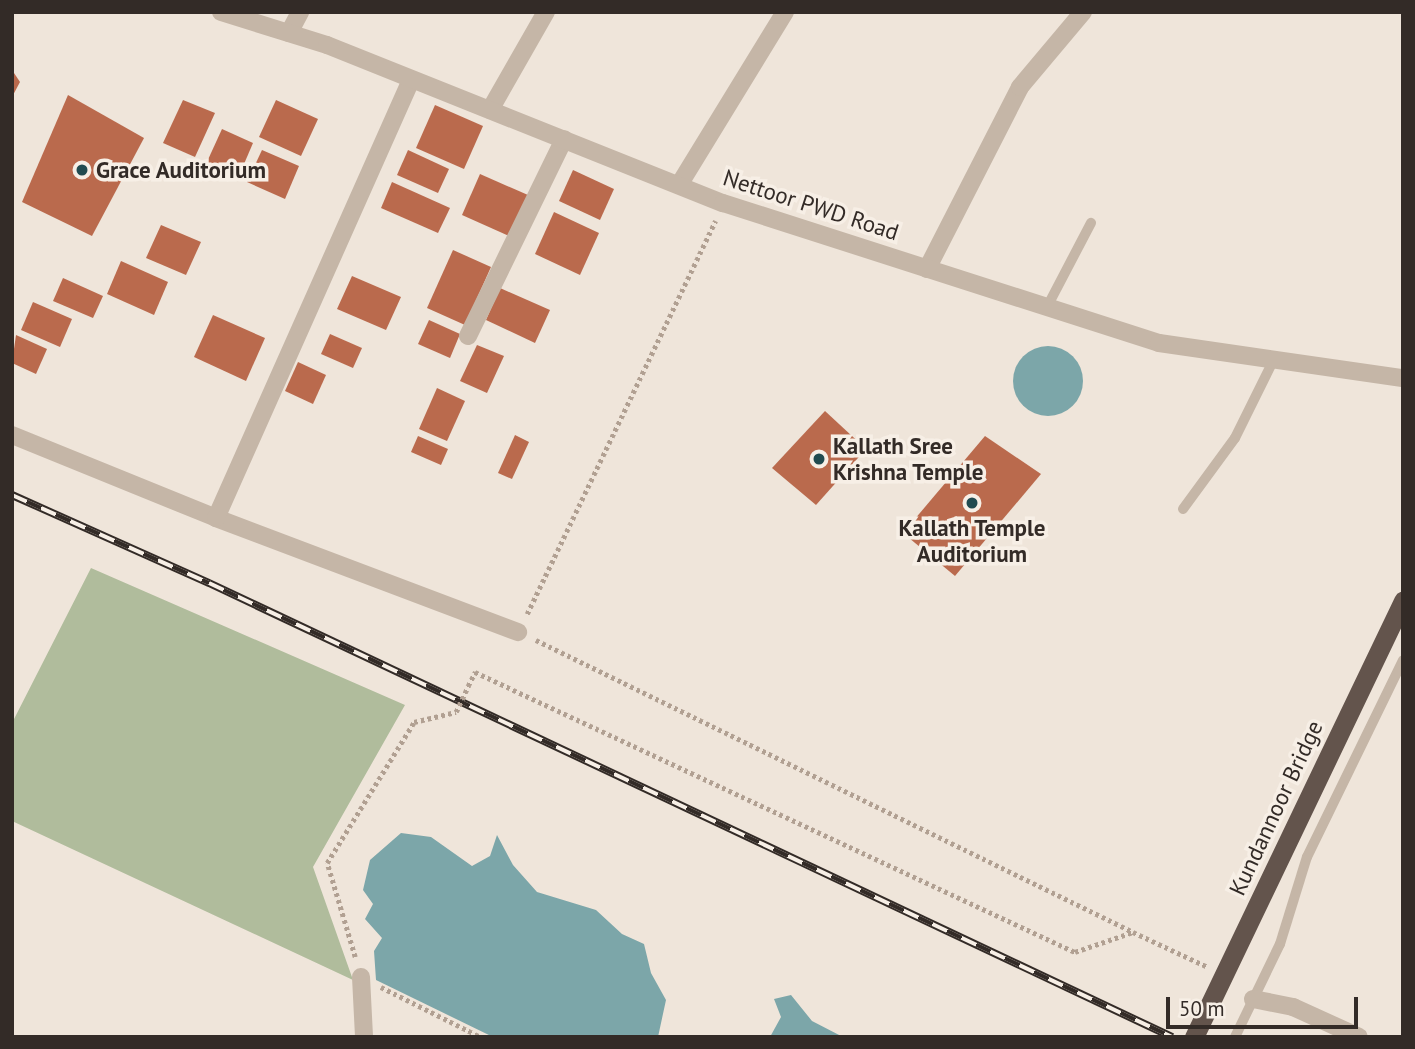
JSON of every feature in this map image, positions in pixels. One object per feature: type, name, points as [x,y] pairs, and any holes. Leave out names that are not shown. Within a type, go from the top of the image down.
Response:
[{"type":"highway","name":"Kundannoor Bridge","points":[[1194,1037],[1403,600]]},
{"type":"street","name":"Nettoor PWD Road","points":[[221,12],[289,33],[411,79],[723,203],[1159,343],[1403,378]]},
{"type":"street","points":[[289,33],[300,12]]},
{"type":"street","points":[[490,110],[546,12]]},
{"type":"street","points":[[679,186],[785,12]]},
{"type":"street","points":[[927,269],[1020,87],[1083,12]]},
{"type":"street","points":[[216,518],[411,79]]},
{"type":"street","points":[[468,336],[564,139]]},
{"type":"street","points":[[12,435],[216,518],[518,632]]},
{"type":"street","points":[[361,977],[364,1037]]},
{"type":"street","points":[[1253,999],[1293,1007],[1359,1037]]},
{"type":"lane","points":[[1047,307],[1091,223]]},
{"type":"lane","points":[[1183,509],[1235,438],[1274,359]]},
{"type":"lane","points":[[1235,1037],[1280,944],[1307,857],[1403,660]]},
{"type":"path","points":[[723,203],[518,632],[1213,969]]},
{"type":"path","points":[[481,1037],[361,977],[327,863],[414,722],[456,712],[475,672],[1075,952],[1133,932]]},
{"type":"green space","points":[[91,568],[405,705],[313,867],[353,980],[12,821],[12,723]]},
{"type":"water","points":[[1041,346],[1055,346],[1068,352],[1077,361],[1083,381],[1081,394],[1073,406],[1055,416],[1041,416],[1028,410],[1019,401],[1013,388],[1013,374],[1019,361],[1028,352]]},
{"type":"water","points":[[401,833],[431,837],[472,866],[490,856],[497,835],[513,865],[537,892],[596,910],[622,934],[644,944],[651,973],[666,1000],[658,1037],[493,1037],[376,980],[374,951],[382,938],[365,919],[373,904],[363,890],[370,860]]},
{"type":"water","points":[[791,995],[812,1021],[843,1037],[770,1037],[781,1017],[774,999]]},
{"type":"building","points":[[12,70],[20,82],[12,97]]},
{"type":"building","name":"Grace Auditorium","points":[[68,95],[144,138],[92,236],[22,202]]},
{"type":"building","points":[[183,100],[215,113],[195,157],[163,143]]},
{"type":"building","points":[[276,100],[318,119],[301,156],[259,137]]},
{"type":"building","points":[[435,105],[483,126],[464,169],[416,148]]},
{"type":"building","points":[[222,129],[253,143],[238,178],[206,164]]},
{"type":"building","points":[[262,150],[299,166],[285,199],[247,182]]},
{"type":"building","points":[[408,150],[449,169],[438,193],[397,175]]},
{"type":"building","points":[[573,170],[614,189],[600,220],[559,201]]},
{"type":"building","points":[[480,174],[528,195],[509,236],[462,215]]},
{"type":"building","points":[[392,182],[450,208],[438,233],[381,208]]},
{"type":"building","points":[[554,212],[599,233],[580,275],[535,254]]},
{"type":"building","points":[[161,225],[201,242],[186,275],[146,258]]},
{"type":"building","points":[[453,250],[491,267],[465,325],[427,308]]},
{"type":"building","points":[[121,261],[168,282],[154,315],[107,294]]},
{"type":"building","points":[[352,276],[401,297],[386,330],[337,309]]},
{"type":"building","points":[[63,278],[103,296],[93,318],[53,301]]},
{"type":"building","points":[[500,288],[550,310],[535,343],[486,320]]},
{"type":"building","points":[[33,302],[72,319],[60,347],[21,330]]},
{"type":"building","points":[[213,315],[265,338],[246,381],[194,357]]},
{"type":"building","points":[[429,320],[460,334],[450,358],[418,344]]},
{"type":"building","points":[[330,334],[362,348],[353,368],[321,354]]},
{"type":"building","points":[[16,335],[47,349],[36,374],[12,363]]},
{"type":"building","points":[[477,345],[504,356],[487,393],[460,381]]},
{"type":"building","points":[[298,362],[326,375],[313,404],[285,391]]},
{"type":"building","points":[[437,388],[465,401],[447,441],[419,429]]},
{"type":"building","name":"Kallath Sree Krishna Temple","points":[[825,411],[866,449],[816,505],[772,468]]},
{"type":"building","points":[[515,435],[529,442],[512,479],[498,473]]},
{"type":"building","points":[[418,436],[448,449],[441,465],[411,452]]},
{"type":"building","name":"Kallath Temple Auditorium","points":[[985,436],[1041,474],[955,576],[903,533]]},
{"type":"railway","points":[[12,495],[209,583],[1172,1037]]},
{"type":"place","name":"Grace Auditorium","points":[[82,170]]},
{"type":"place","name":"Kallath Sree Krishna Temple","points":[[819,459]]},
{"type":"place","name":"Kallath Temple Auditorium","points":[[972,503]]}]
